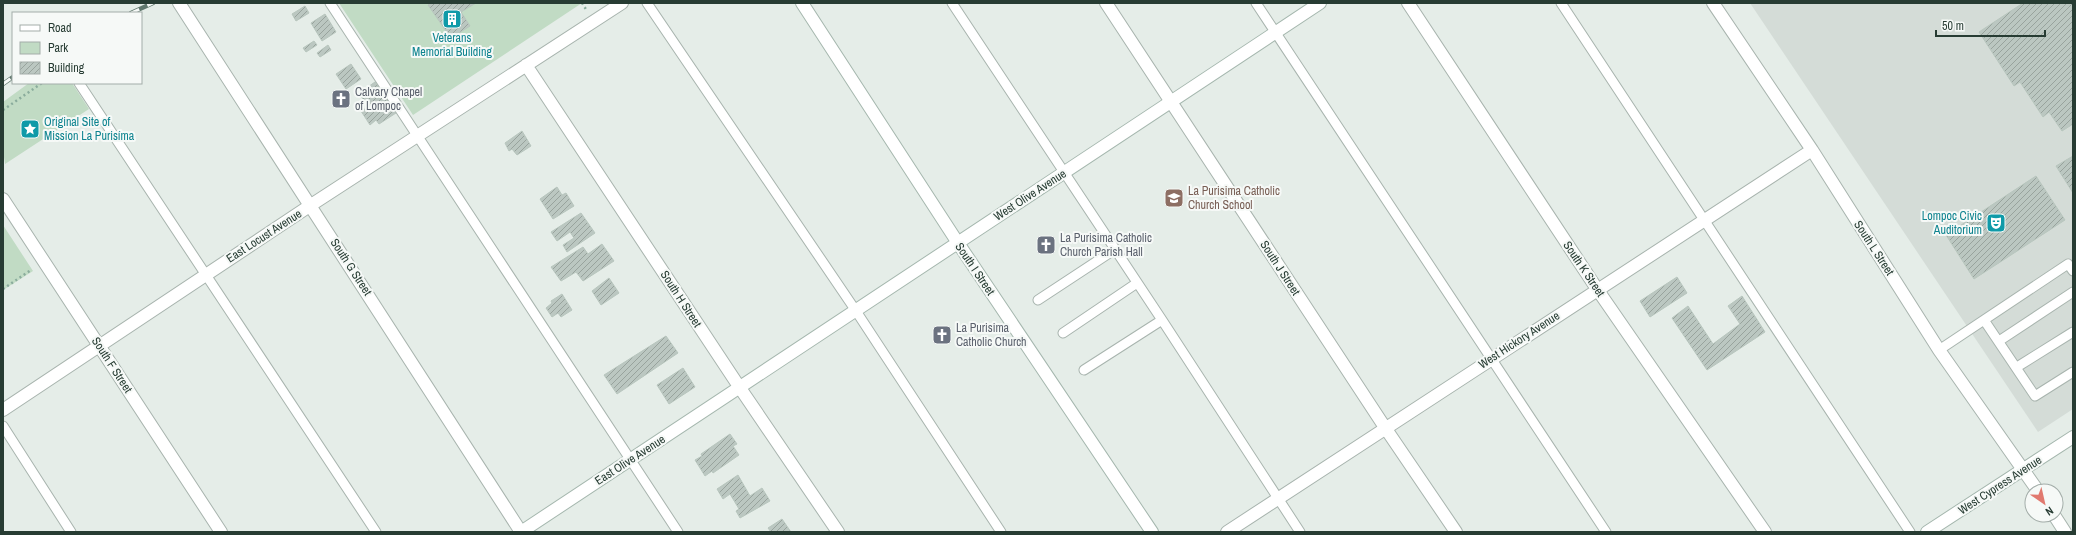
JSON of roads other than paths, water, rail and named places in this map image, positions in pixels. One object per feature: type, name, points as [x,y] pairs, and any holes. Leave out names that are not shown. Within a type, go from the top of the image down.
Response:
[{"type":"street","name":"South G Street","points":[[179,3],[521,532]]},
{"type":"street","name":"East Locust Avenue","points":[[3,410],[206,274],[622,3]]},
{"type":"street","name":"South I Street","points":[[802,3],[958,243],[1152,532]]},
{"type":"street","name":"South J Street","points":[[1106,3],[1386,429],[1456,532]]},
{"type":"street","name":"West Olive Avenue","points":[[740,388],[1320,3]]},
{"type":"street","name":"South K Street","points":[[1408,3],[1597,289],[1765,532]]},
{"type":"street","name":"South L Street","points":[[1713,3],[1812,150],[1939,350],[2033,483]]},
{"type":"street","name":"South H Street","points":[[526,65],[740,388],[838,532]]},
{"type":"street","name":"West Hickory Avenue","points":[[1227,532],[1386,429],[1491,358],[1812,150]]},
{"type":"street","name":"South F Street","points":[[3,199],[221,532]]},
{"type":"street","name":"East Olive Avenue","points":[[521,532],[740,388]]},
{"type":"street","name":"West Cypress Avenue","points":[[1927,532],[2073,437]]},
{"type":"street","points":[[2059,523],[2065,532]]},
{"type":"lane","points":[[330,3],[678,532]]},
{"type":"lane","points":[[646,3],[856,310],[1001,532]]},
{"type":"lane","points":[[952,3],[1114,250],[1162,320],[1300,532]]},
{"type":"lane","points":[[1256,3],[1606,532]]},
{"type":"lane","points":[[1561,3],[1910,532]]},
{"type":"lane","points":[[80,84],[376,532]]},
{"type":"lane","points":[[1038,300],[1114,250]]},
{"type":"lane","points":[[1939,350],[2068,264],[2073,271]]},
{"type":"lane","points":[[1062,333],[1137,283]]},
{"type":"lane","points":[[1999,341],[2073,292]]},
{"type":"lane","points":[[1084,370],[1162,320]]},
{"type":"lane","points":[[1984,320],[2017,367],[2035,396],[2073,372]]},
{"type":"lane","points":[[2017,367],[2073,332]]},
{"type":"lane","points":[[3,426],[71,532]]},
{"type":"railway","points":[[133,12],[153,3]]},
{"type":"railway","points":[[3,84],[12,78]]},
{"type":"place","name":"Veterans Memorial Building","points":[[452,19]]},
{"type":"place","name":"Calvary Chapel of Lompoc","points":[[341,99]]},
{"type":"place","name":"Original Site of Mission La Purisíma","points":[[30,129]]},
{"type":"place","name":"La Purisima Catholic Church School","points":[[1174,198]]},
{"type":"place","name":"Lompoc Civic Auditorium","points":[[1996,223]]},
{"type":"place","name":"La Purisima Catholic Church Parish Hall","points":[[1046,245]]},
{"type":"place","name":"La Purisima Catholic Church","points":[[942,335]]}]
